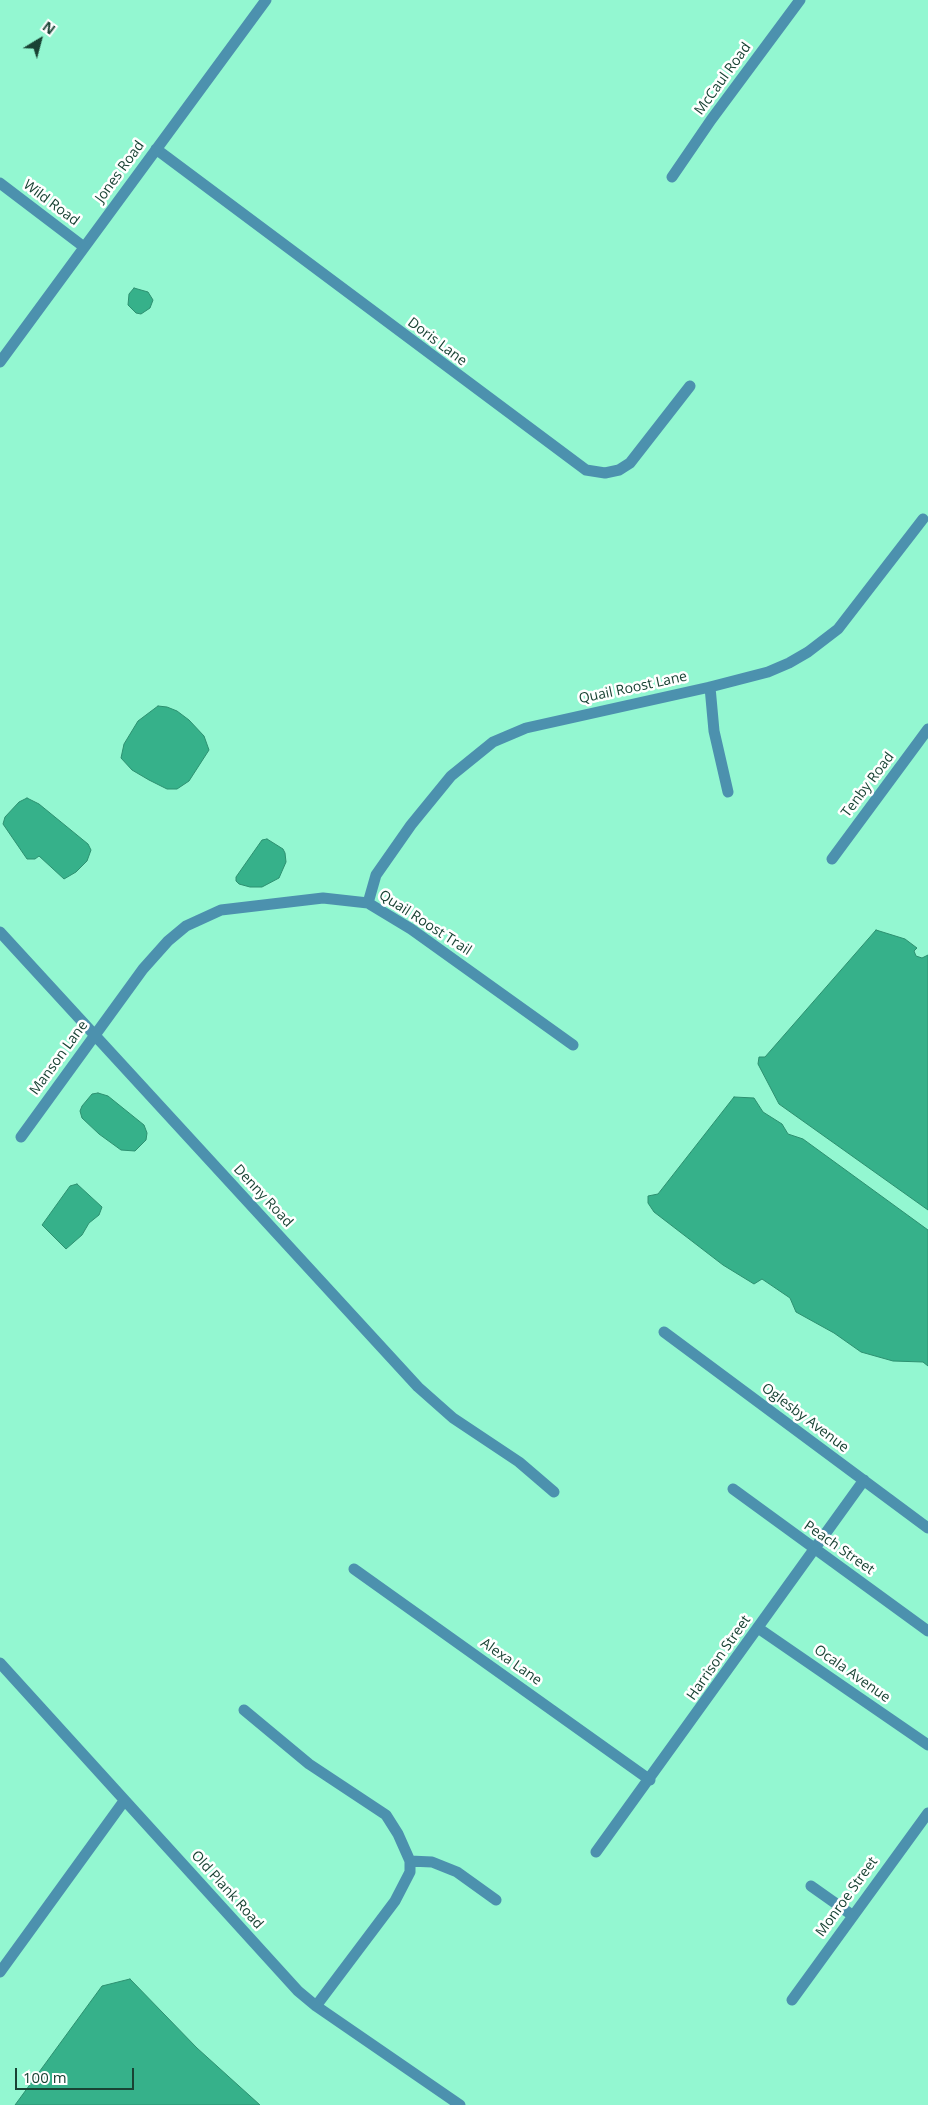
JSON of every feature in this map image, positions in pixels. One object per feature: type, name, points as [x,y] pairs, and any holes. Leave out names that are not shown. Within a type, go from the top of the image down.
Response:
[{"type":"street","name":"Jones Road","points":[[0,362],[266,0]]},
{"type":"street","name":"McCaul Road","points":[[672,177],[716,112],[800,0]]},
{"type":"street","name":"Doris Lane","points":[[156,149],[586,470],[605,473],[630,463],[690,386]]},
{"type":"street","name":"Wild Road","points":[[0,183],[84,247]]},
{"type":"street","name":"Quail Roost Lane","points":[[368,903],[376,875],[411,825],[451,776],[493,742],[526,728],[710,687],[768,672],[795,659],[827,638],[853,612],[923,519]]},
{"type":"street","points":[[710,687],[714,731],[728,792]]},
{"type":"street","name":"Tenby Road","points":[[832,858],[928,730]]},
{"type":"street","name":"Quail Roost Trail","points":[[122,998],[143,969],[167,942],[199,918],[221,910],[323,898],[368,903],[417,933],[573,1045]]},
{"type":"street","name":"Denny Road","points":[[0,932],[418,1387],[453,1418],[519,1462],[554,1492]]},
{"type":"street","name":"Manson Lane","points":[[20,1137],[122,998]]},
{"type":"street","name":"Oglesby Avenue","points":[[664,1332],[928,1528]]},
{"type":"street","name":"Harrison Street","points":[[596,1852],[650,1780],[864,1480]]},
{"type":"street","name":"Peach Street","points":[[733,1489],[928,1630]]},
{"type":"street","name":"Alexa Lane","points":[[354,1569],[650,1780]]},
{"type":"street","name":"Ocala Avenue","points":[[758,1628],[928,1745]]},
{"type":"street","name":"Old Plank Road","points":[[0,1663],[298,1991],[316,2006],[460,2105]]},
{"type":"street","points":[[244,1710],[309,1764],[386,1815],[398,1834],[410,1861],[410,1872],[395,1901],[316,2006]]},
{"type":"street","points":[[0,1972],[124,1801]]},
{"type":"street","name":"Monroe Street","points":[[792,2000],[928,1813]]},
{"type":"street","points":[[410,1861],[432,1862],[457,1872],[496,1900]]},
{"type":"street","points":[[811,1886],[852,1915]]},
{"type":"shaded area","points":[[134,288],[148,292],[153,300],[150,308],[141,314],[136,313],[128,305],[129,294]]},
{"type":"shaded area","points":[[158,706],[177,711],[189,720],[204,736],[209,750],[189,781],[177,789],[167,789],[149,780],[132,770],[121,758],[124,744],[138,721]]},
{"type":"shaded area","points":[[27,798],[39,804],[88,844],[91,850],[87,861],[76,872],[64,879],[39,856],[35,859],[27,859],[3,824],[5,817],[19,802]]},
{"type":"shaded area","points":[[267,839],[283,849],[285,853],[286,862],[279,878],[262,887],[250,887],[239,884],[236,881],[236,877],[262,840]]},
{"type":"shaded area","points":[[876,930],[905,939],[917,948],[914,951],[916,956],[922,958],[928,955],[928,1210],[779,1104],[758,1064],[759,1057],[765,1057]]},
{"type":"shaded area","points":[[98,1093],[108,1096],[144,1125],[147,1133],[146,1140],[135,1151],[121,1150],[99,1134],[82,1118],[80,1111],[82,1106],[92,1094]]},
{"type":"shaded area","points":[[734,1097],[754,1098],[763,1112],[782,1124],[788,1134],[803,1139],[928,1230],[928,1366],[923,1362],[893,1361],[861,1352],[834,1333],[796,1312],[790,1298],[762,1279],[754,1284],[723,1265],[654,1212],[648,1203],[648,1196],[658,1194]]},
{"type":"shaded area","points":[[77,1184],[102,1207],[99,1215],[89,1223],[82,1235],[66,1249],[42,1225],[70,1186]]},
{"type":"shaded area","points":[[130,1979],[197,2048],[260,2105],[15,2105],[102,1986]]}]
